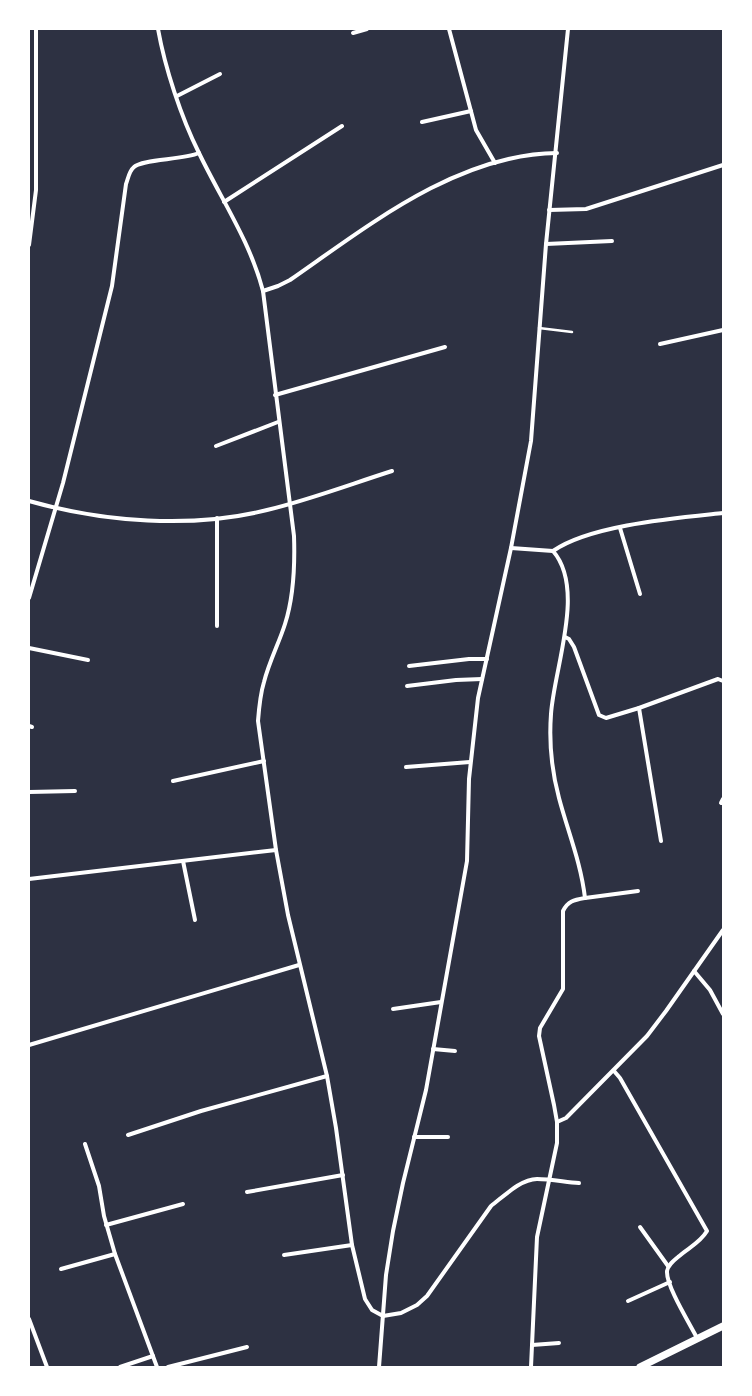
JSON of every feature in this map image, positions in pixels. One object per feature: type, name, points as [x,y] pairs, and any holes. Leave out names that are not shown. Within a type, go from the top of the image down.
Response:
[{"type":"street","points":[[29,245],[36,190],[36,29]]},
{"type":"street","points":[[158,29],[183,117],[199,153],[252,256],[263,291],[278,422],[294,536],[294,576],[285,623],[264,680],[259,702],[258,721],[276,850],[288,915],[327,1076],[343,1175],[352,1245],[365,1300],[372,1310],[383,1316],[401,1313],[417,1305],[427,1296],[491,1206],[528,1180],[537,1179],[548,1181],[579,1182]]},
{"type":"street","points":[[353,33],[367,29]]},
{"type":"street","points":[[449,29],[476,130],[495,163]]},
{"type":"street","points":[[379,1367],[386,1275],[393,1231],[426,1090],[467,861],[470,762],[478,698],[511,548],[532,428],[538,328],[549,210],[557,152],[568,29]]},
{"type":"street","points":[[177,96],[220,74]]},
{"type":"street","points":[[422,122],[471,111]]},
{"type":"street","points":[[224,202],[342,126]]},
{"type":"street","points":[[263,291],[290,280],[377,220],[436,185],[495,163],[537,153],[557,152]]},
{"type":"street","points":[[29,598],[64,483],[112,286],[126,184],[130,173],[134,167],[142,163],[184,158],[199,153]]},
{"type":"street","points":[[549,210],[586,209],[723,165]]},
{"type":"street","points":[[546,244],[612,241]]},
{"type":"street","points":[[660,344],[723,330]]},
{"type":"street","points":[[275,395],[445,347]]},
{"type":"street","points":[[216,446],[278,422]]},
{"type":"street","points":[[29,501],[78,514],[129,520],[200,520],[266,510],[392,471]]},
{"type":"street","points":[[511,548],[553,551],[570,541],[620,528],[661,520],[723,513]]},
{"type":"street","points":[[217,626],[218,518]]},
{"type":"street","points":[[620,528],[640,594]]},
{"type":"street","points":[[553,551],[559,558],[564,573],[567,607],[565,637],[552,693],[552,746],[554,780],[579,861],[585,898]]},
{"type":"street","points":[[565,637],[569,639],[574,647],[599,715],[606,718],[639,708],[718,679],[723,681]]},
{"type":"street","points":[[29,648],[88,660]]},
{"type":"street","points":[[409,666],[469,659],[487,659]]},
{"type":"street","points":[[407,686],[456,680],[482,679]]},
{"type":"street","points":[[639,708],[661,841]]},
{"type":"street","points":[[173,781],[264,761]]},
{"type":"street","points":[[406,767],[470,762]]},
{"type":"street","points":[[29,792],[75,790]]},
{"type":"street","points":[[29,879],[276,850]]},
{"type":"street","points":[[183,861],[195,920]]},
{"type":"street","points":[[531,1367],[536,1244],[548,1181],[555,1155],[557,1122],[539,1036],[540,1028],[563,988],[563,911],[567,904],[572,900],[638,891]]},
{"type":"street","points":[[557,1122],[566,1118],[614,1071],[652,1030],[723,930]]},
{"type":"street","points":[[29,1045],[299,965]]},
{"type":"street","points":[[694,971],[710,990],[723,1014]]},
{"type":"street","points":[[393,1009],[441,1002]]},
{"type":"street","points":[[433,1049],[455,1051]]},
{"type":"street","points":[[614,1071],[620,1078],[707,1231],[703,1239],[676,1258],[668,1266],[667,1273],[697,1338]]},
{"type":"street","points":[[128,1135],[201,1111],[327,1076]]},
{"type":"street","points":[[414,1137],[448,1137]]},
{"type":"street","points":[[85,1144],[99,1186],[106,1225],[115,1254],[157,1367]]},
{"type":"street","points":[[247,1192],[343,1175]]},
{"type":"street","points":[[106,1225],[183,1204]]},
{"type":"street","points":[[640,1228],[668,1266]]},
{"type":"street","points":[[284,1255],[352,1245]]},
{"type":"street","points":[[61,1269],[115,1254]]},
{"type":"street","points":[[628,1301],[670,1282]]},
{"type":"street","points":[[29,1319],[47,1367]]},
{"type":"street","points":[[640,1367],[723,1326]]},
{"type":"street","points":[[532,1345],[559,1343]]},
{"type":"street","points":[[168,1367],[247,1347]]},
{"type":"street","points":[[120,1367],[153,1356]]},
{"type":"lane","points":[[538,328],[572,332]]}]
